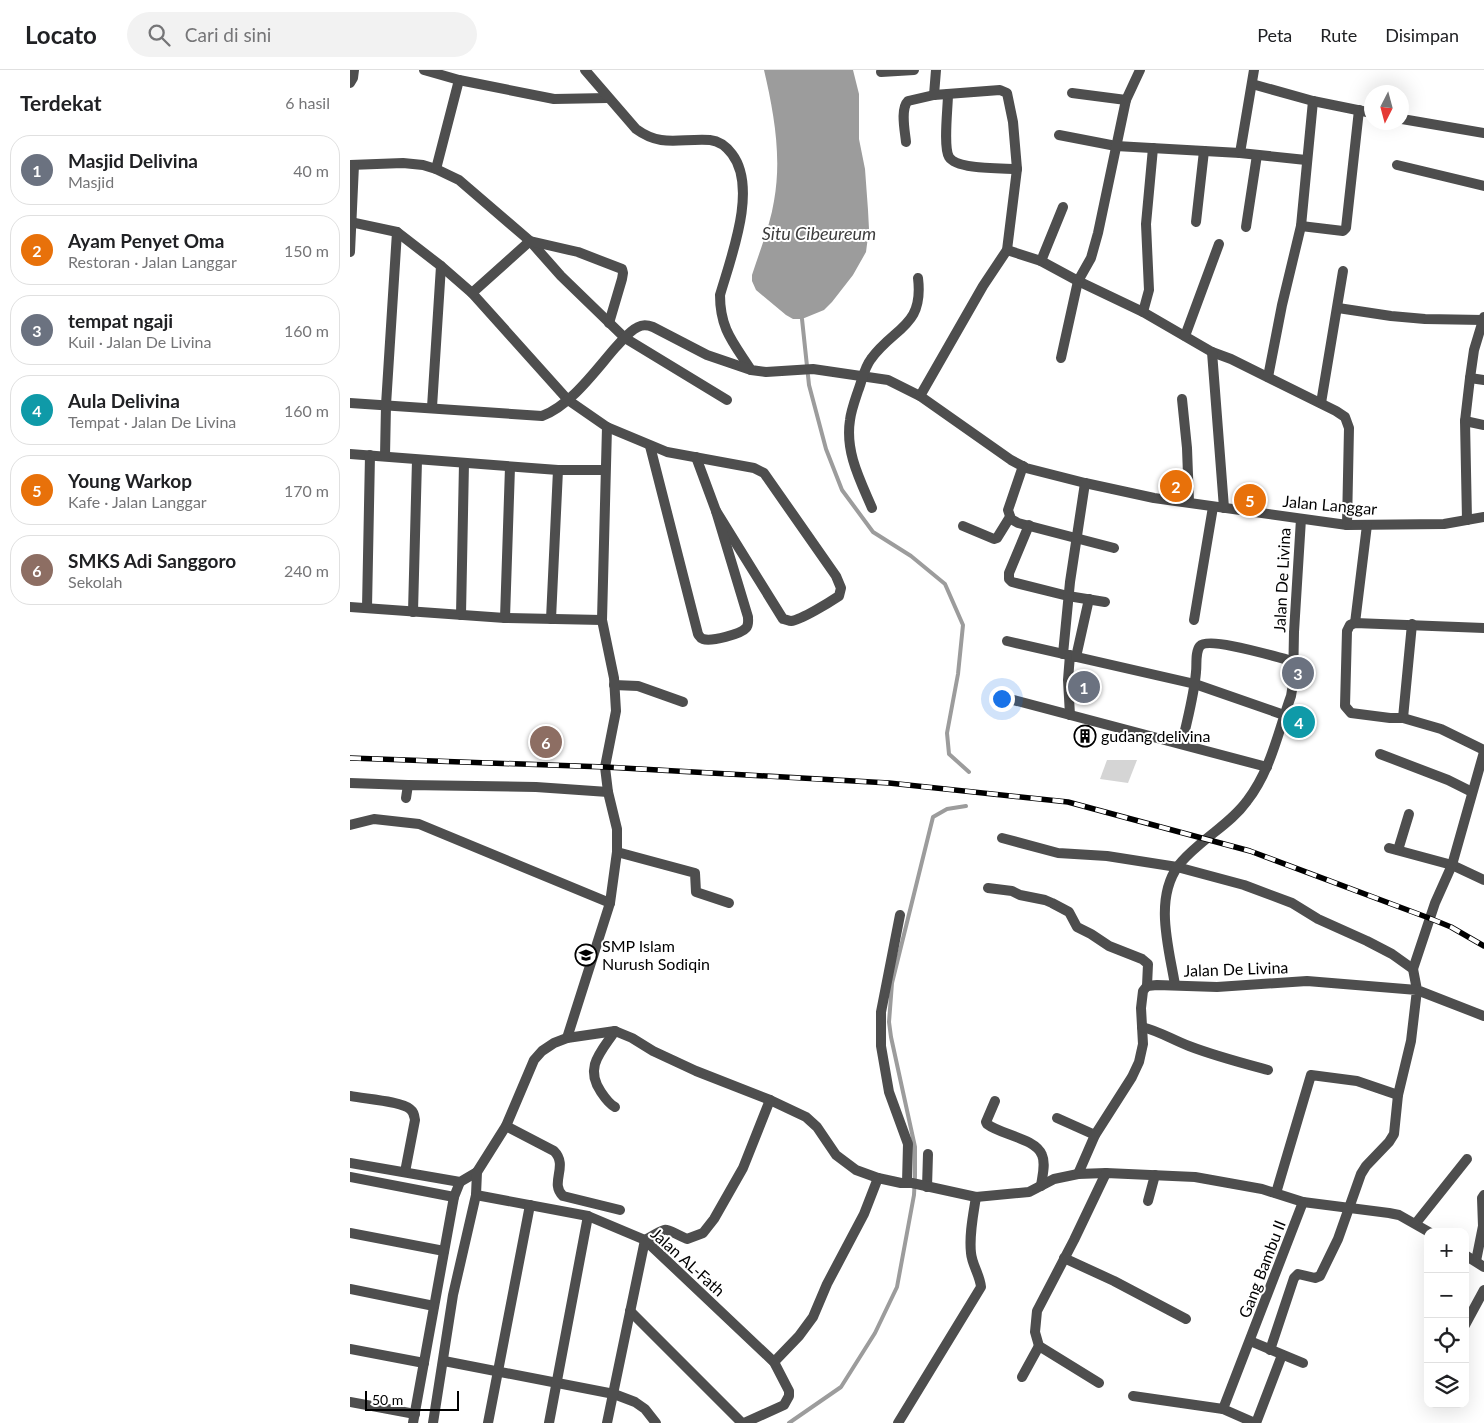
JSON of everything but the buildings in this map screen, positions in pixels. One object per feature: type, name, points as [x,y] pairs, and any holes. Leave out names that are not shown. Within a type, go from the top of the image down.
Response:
[{"type":"street","points":[[350,83],[354,70]]},
{"type":"street","points":[[424,70],[459,80],[554,99],[608,98]]},
{"type":"street","points":[[585,70],[636,129],[644,134],[655,140],[664,141],[693,139],[718,141],[729,149],[739,162],[744,184],[742,212],[720,295],[720,309],[726,330],[751,370]]},
{"type":"street","points":[[881,72],[914,70]]},
{"type":"street","points":[[934,95],[936,70]]},
{"type":"street","points":[[1061,358],[1078,281],[1091,258],[1094,247],[1126,100],[1140,70]]},
{"type":"street","points":[[1240,153],[1254,70]]},
{"type":"street","points":[[436,169],[459,80]]},
{"type":"street","points":[[1252,84],[1313,101],[1364,111]]},
{"type":"street","points":[[906,142],[905,103],[908,101],[934,95],[1000,90],[1007,93],[1013,122],[1018,169],[1007,250],[983,286],[920,396]]},
{"type":"street","points":[[1072,93],[1126,100]]},
{"type":"street","points":[[948,94],[947,145],[949,157],[955,162],[964,165],[1018,169]]},
{"type":"street","points":[[1268,377],[1282,305],[1301,226],[1313,101]]},
{"type":"street","points":[[1301,226],[1345,230],[1359,110]]},
{"type":"street","points":[[1409,120],[1484,133]]},
{"type":"street","points":[[1059,135],[1116,146],[1240,153],[1306,160]]},
{"type":"street","points":[[1143,312],[1150,280],[1146,224],[1153,148]]},
{"type":"street","points":[[1196,222],[1204,151]]},
{"type":"street","points":[[1246,227],[1257,155]]},
{"type":"street","points":[[350,252],[352,165],[403,163],[436,169],[459,180],[530,241],[561,276],[625,338],[727,400]]},
{"type":"street","points":[[1397,165],[1484,186]]},
{"type":"street","points":[[1041,261],[1063,206]]},
{"type":"street","points":[[351,223],[397,232],[441,266],[472,294],[568,400],[607,427],[667,452],[754,468],[764,473],[836,576],[841,588],[839,596],[798,618],[790,621],[783,619],[716,511]]},
{"type":"street","points":[[385,456],[386,405],[397,232]]},
{"type":"street","points":[[472,294],[530,241]]},
{"type":"street","points":[[530,241],[578,252],[622,270],[624,273],[609,323]]},
{"type":"street","points":[[1185,336],[1220,244]]},
{"type":"street","points":[[1007,250],[1041,261],[1143,312],[1212,352],[1268,377],[1345,417],[1349,428],[1347,525]]},
{"type":"street","points":[[432,407],[441,266]]},
{"type":"street","points":[[1321,403],[1343,271]]},
{"type":"street","points":[[872,508],[852,456],[849,438],[850,419],[863,376],[872,358],[903,328],[914,313],[920,295],[918,278]]},
{"type":"street","points":[[1338,308],[1426,319],[1484,319],[1479,350],[1470,378],[1465,422],[1466,520]]},
{"type":"street","name":"Jalan Langgar","points":[[350,403],[432,407],[542,416],[553,412],[568,400],[625,338],[638,327],[645,325],[653,327],[707,355],[751,370],[766,372],[812,369],[888,380],[920,396],[1011,460],[1023,466],[1085,483],[1154,498],[1347,525],[1444,524],[1484,517]]},
{"type":"street","points":[[1212,352],[1224,508]]},
{"type":"street","points":[[1470,378],[1484,380]]},
{"type":"street","points":[[1182,399],[1187,448],[1189,502]]},
{"type":"street","points":[[1465,422],[1484,425]]},
{"type":"street","points":[[567,1038],[610,903],[617,852],[617,830],[608,792],[605,767],[616,711],[614,684],[602,620],[607,427]]},
{"type":"street","points":[[650,446],[698,634],[704,640],[739,633],[746,629],[748,617],[716,511],[696,457]]},
{"type":"street","points":[[350,454],[558,470],[606,470]]},
{"type":"street","points":[[368,608],[370,455]]},
{"type":"street","points":[[413,612],[417,460]]},
{"type":"street","points":[[461,615],[464,463]]},
{"type":"street","points":[[1023,466],[1008,510],[1010,517],[1018,523],[1114,548]]},
{"type":"street","points":[[505,618],[510,467]]},
{"type":"street","points":[[551,619],[558,470]]},
{"type":"street","points":[[1070,715],[1068,596],[1085,483]]},
{"type":"street","points":[[1194,620],[1213,507]]},
{"type":"street","points":[[963,526],[994,539],[997,538],[1010,517]]},
{"type":"street","name":"Jalan De Livina","points":[[1300,519],[1293,684],[1262,780],[1233,818],[1194,850],[1177,867],[1166,895],[1166,927],[1175,986],[1217,987],[1307,981],[1417,990],[1484,1016]]},
{"type":"street","points":[[1029,525],[1009,573],[1009,579],[1012,582],[1068,596],[1105,602]]},
{"type":"street","points":[[1355,623],[1367,526]]},
{"type":"street","points":[[1069,655],[1089,599]]},
{"type":"street","points":[[350,607],[505,618],[602,620]]},
{"type":"street","points":[[1270,1350],[1294,1278],[1298,1274],[1315,1278],[1320,1276],[1338,1239],[1361,1174],[1394,1134],[1398,1095],[1410,1041],[1417,990],[1413,969],[1435,903],[1452,865],[1484,751],[1441,729],[1403,718],[1351,713],[1345,706],[1347,631],[1355,623],[1484,628]]},
{"type":"street","points":[[1403,718],[1412,624]]},
{"type":"street","points":[[1007,641],[1195,684],[1284,715]]},
{"type":"street","points":[[1182,744],[1195,684],[1198,652],[1200,646],[1204,643],[1220,643],[1293,661]]},
{"type":"street","points":[[614,684],[638,686],[683,702]]},
{"type":"street","points":[[1002,697],[1267,767]]},
{"type":"street","points":[[1380,754],[1448,780],[1472,792]]},
{"type":"street","points":[[350,783],[536,787],[608,792]]},
{"type":"street","points":[[406,798],[408,785]]},
{"type":"street","points":[[1409,814],[1394,849],[1452,865],[1484,880]]},
{"type":"street","points":[[350,825],[374,820],[419,824],[610,903]]},
{"type":"street","points":[[1002,838],[1058,853],[1107,856],[1177,867],[1244,885],[1292,903],[1318,919],[1392,954],[1413,969]]},
{"type":"street","points":[[617,852],[695,873],[696,892],[729,903]]},
{"type":"street","points":[[988,888],[1012,891],[1020,896],[1045,900],[1072,915],[1077,927],[1108,946],[1142,959],[1148,964],[1147,986],[1142,999],[1142,1052],[1139,1062],[1095,1135],[1078,1174]]},
{"type":"street","points":[[900,915],[881,1012],[881,1046],[890,1092],[908,1144],[916,1184]]},
{"type":"street","points":[[1147,986],[1175,986]]},
{"type":"street","points":[[1142,1027],[1162,1033],[1187,1046],[1268,1070]]},
{"type":"street","points":[[614,1107],[602,1094],[594,1077],[596,1058],[615,1031]]},
{"type":"street","points":[[350,1402],[414,1418],[454,1197],[460,1182],[477,1172],[506,1126],[534,1060],[542,1051],[554,1043],[567,1038],[615,1031],[632,1038],[653,1051],[696,1071],[770,1100],[806,1117],[817,1127],[836,1155],[856,1170],[901,1184],[916,1184],[976,1197],[1029,1192],[1054,1179],[1078,1174],[1106,1172],[1195,1177],[1262,1189],[1303,1202],[1399,1215],[1424,1229]]},
{"type":"street","points":[[1276,1193],[1311,1075],[1357,1081],[1398,1095]]},
{"type":"street","points":[[350,1096],[398,1104],[409,1108],[414,1113],[415,1120],[405,1172]]},
{"type":"street","points":[[608,1423],[645,1240],[661,1229],[666,1228],[687,1239],[703,1233],[714,1219],[743,1168],[770,1100]]},
{"type":"street","points":[[995,1101],[986,1122],[987,1124],[1032,1144],[1042,1154],[1041,1186]]},
{"type":"street","points":[[1057,1118],[1095,1135]]},
{"type":"street","points":[[506,1126],[554,1150],[561,1162],[558,1192],[563,1196],[620,1210]]},
{"type":"street","points":[[916,1184],[928,1154]]},
{"type":"street","points":[[1416,1223],[1466,1159]]},
{"type":"street","points":[[350,1163],[460,1182]]},
{"type":"street","points":[[433,1423],[454,1294],[476,1195],[477,1172]]},
{"type":"street","points":[[1099,1383],[1039,1346],[1035,1332],[1036,1311],[1106,1172]]},
{"type":"street","points":[[1148,1201],[1155,1174]]},
{"type":"street","points":[[350,1177],[454,1197]]},
{"type":"street","points":[[774,1362],[800,1336],[813,1317],[827,1284],[864,1214],[878,1178]]},
{"type":"street","name":"Jalan AL-Fath","points":[[476,1195],[588,1216],[645,1240],[774,1362],[789,1391],[788,1401],[784,1405],[743,1423]]},
{"type":"street","points":[[1469,1257],[1480,1264],[1483,1226],[1482,1198],[1484,1195]]},
{"type":"street","points":[[898,1423],[981,1287],[980,1278],[973,1264],[970,1240],[976,1197]]},
{"type":"street","name":"Gang Bambu II","points":[[1223,1409],[1303,1202]]},
{"type":"street","points":[[488,1423],[530,1205]]},
{"type":"street","points":[[549,1423],[588,1216]]},
{"type":"street","points":[[350,1233],[444,1251]]},
{"type":"street","points":[[1064,1258],[1114,1281],[1186,1319]]},
{"type":"street","points":[[350,1289],[434,1306]]},
{"type":"street","points":[[1469,1318],[1484,1290]]},
{"type":"street","points":[[437,1293],[454,1294]]},
{"type":"street","points":[[630,1311],[743,1423]]},
{"type":"street","points":[[1248,1344],[1270,1350],[1303,1363]]},
{"type":"street","points":[[1022,1377],[1039,1346]]},
{"type":"street","points":[[350,1350],[424,1363]]},
{"type":"street","points":[[1133,1396],[1223,1409],[1256,1423],[1282,1355]]},
{"type":"street","points":[[444,1361],[614,1394],[635,1402],[645,1409],[650,1421]]},
{"type":"shaded area","points":[[1107,760],[1137,760],[1128,783],[1100,779]]},
{"type":"water","name":"Situ Cibeureum","points":[[764,70],[853,70],[859,94],[859,139],[865,169],[869,229],[866,252],[853,275],[832,302],[824,310],[802,319],[793,319],[786,315],[756,290],[752,281],[752,275],[772,210],[777,168],[774,119]]},
{"type":"waterway","points":[[802,319],[809,385],[826,449],[842,490],[873,532],[911,556],[945,584],[963,625],[958,674],[947,733],[949,754],[969,772]]},
{"type":"waterway","points":[[789,1423],[841,1387],[875,1333],[897,1287],[914,1195],[915,1147],[891,1037],[889,1022],[892,983],[933,817],[947,809],[966,806]]},
{"type":"railway","points":[[350,758],[605,767],[889,783],[1068,802],[1250,851],[1429,918],[1451,927],[1484,946]]},
{"type":"place","name":"Ayam Penyet Oma","points":[[1176,486]]},
{"type":"place","name":"Young Warkop","points":[[1250,500]]},
{"type":"place","name":"tempat ngaji","points":[[1298,673]]},
{"type":"place","name":"Masjid Delivina","points":[[1084,687]]},
{"type":"place","name":"Aula Delivina","points":[[1299,722]]},
{"type":"place","name":"gudang delivina","points":[[1085,736]]},
{"type":"place","name":"SMKS Adi Sanggoro","points":[[546,742]]},
{"type":"place","name":"SMP Islam Nurush Sodiqin","points":[[586,955]]}]
